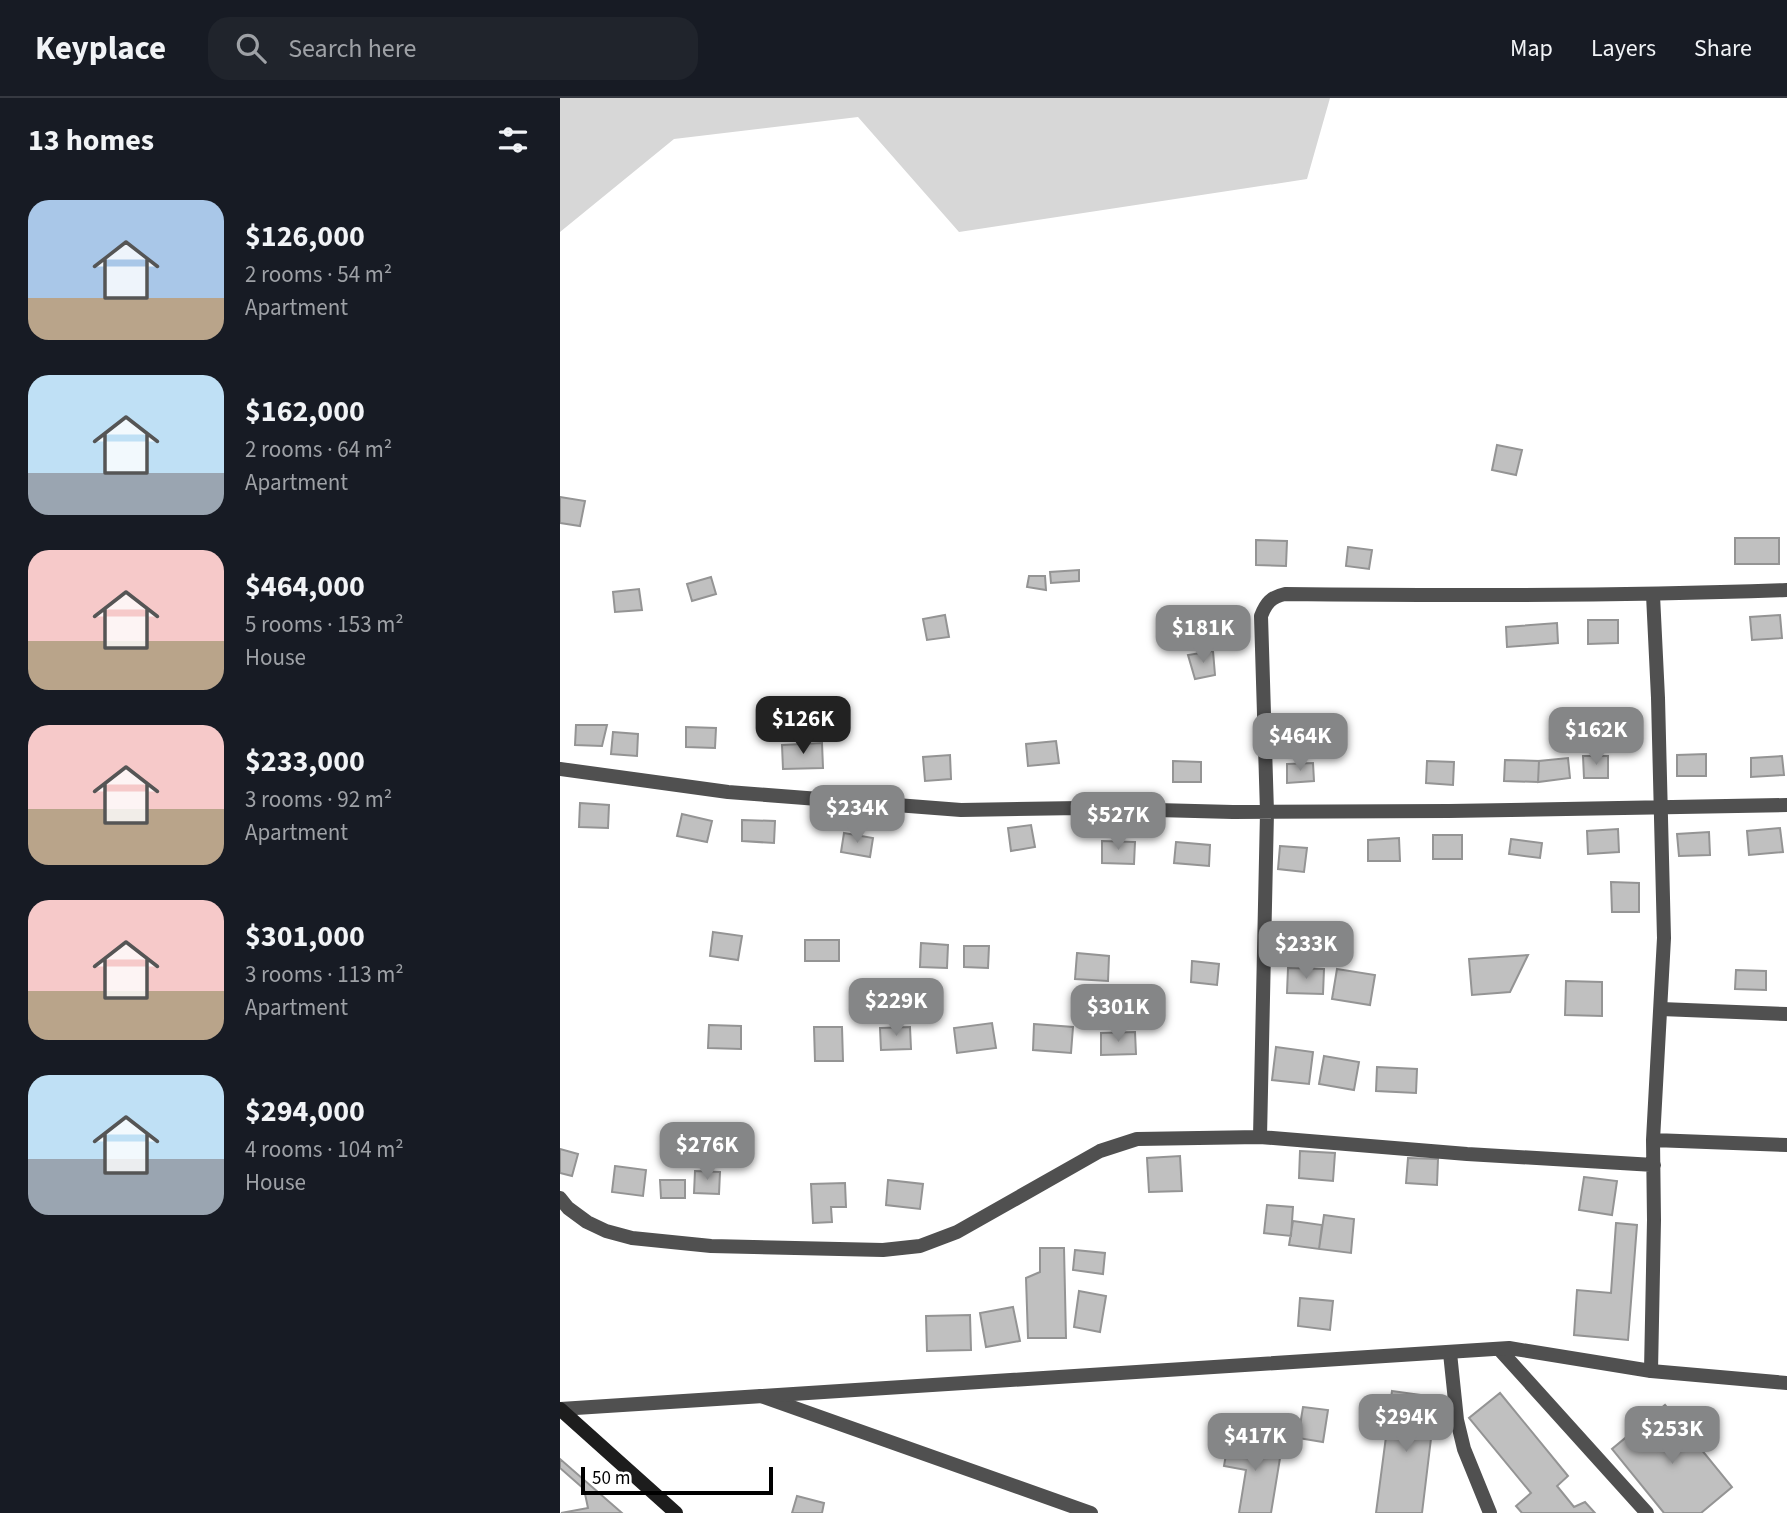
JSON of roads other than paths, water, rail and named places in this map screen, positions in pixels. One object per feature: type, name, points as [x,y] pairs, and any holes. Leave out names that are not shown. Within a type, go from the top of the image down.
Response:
[{"type":"main road","points":[[560,1409],[676,1513]]},
{"type":"street","points":[[1260,1136],[1267,812],[1261,616],[1265,605],[1274,596],[1285,594],[1653,595],[1787,590]]},
{"type":"street","points":[[1651,1371],[1653,1140],[1664,938],[1653,595]]},
{"type":"street","points":[[560,769],[729,792],[961,810],[1080,808],[1267,812],[1787,805]]},
{"type":"street","points":[[1661,1009],[1787,1014]]},
{"type":"street","points":[[560,1198],[568,1208],[587,1222],[606,1231],[632,1238],[710,1247],[883,1250],[920,1246],[957,1232],[1100,1152],[1137,1139],[1260,1136],[1468,1154],[1654,1165]]},
{"type":"street","points":[[1653,1140],[1787,1146]]},
{"type":"street","points":[[1499,1349],[1647,1513]]},
{"type":"street","points":[[560,1409],[1499,1349],[1515,1349],[1651,1371],[1787,1382]]},
{"type":"street","points":[[1450,1353],[1457,1420],[1464,1449],[1490,1513]]},
{"type":"street","points":[[760,1396],[1091,1513]]}]
